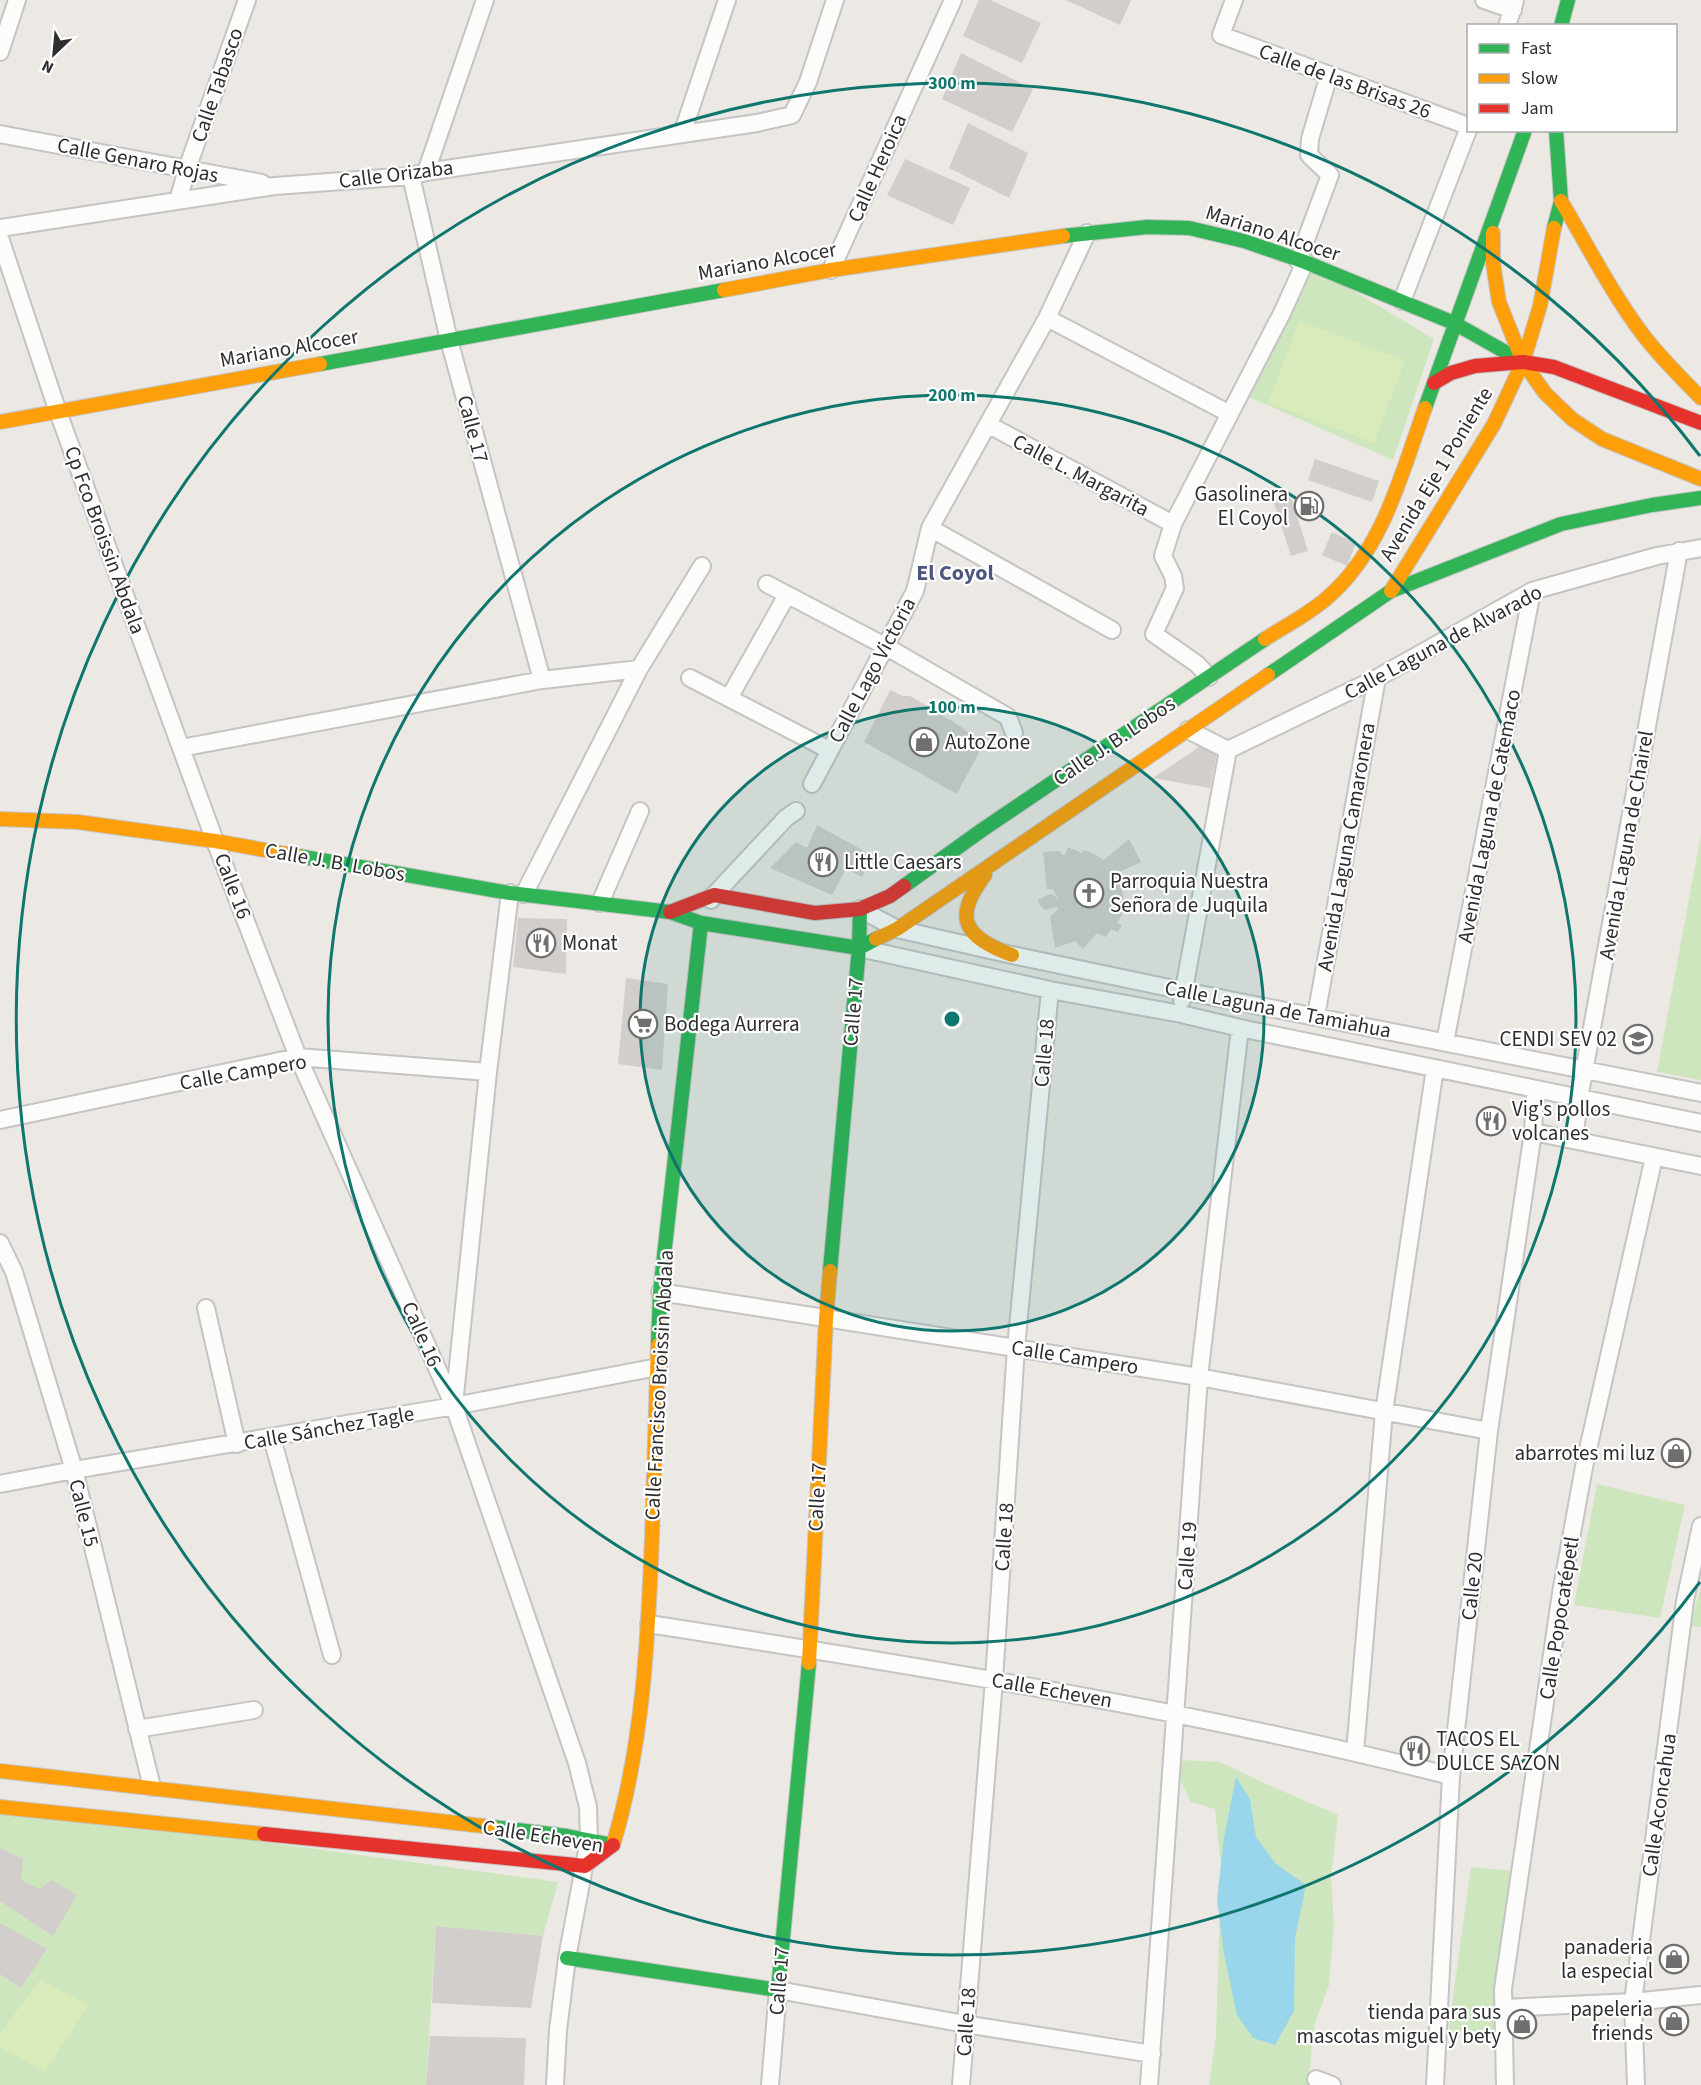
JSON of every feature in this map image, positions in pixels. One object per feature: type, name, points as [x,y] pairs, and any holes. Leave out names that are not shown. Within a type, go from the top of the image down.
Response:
[{"type":"main road","points":[[1562,24],[1568,0]]},
{"type":"main road","points":[[1434,384],[1524,132]]},
{"type":"main road","name":"Avenida Eje 1 Poniente","points":[[1391,591],[1494,424],[1522,362],[1540,306],[1560,201],[1556,132]]},
{"type":"main road","points":[[1560,201],[1637,328],[1701,398]]},
{"type":"main road","points":[[1493,216],[1493,264],[1499,302],[1522,362],[1545,393],[1572,419],[1602,439],[1701,479]]},
{"type":"main road","name":"Mariano Alcocer","points":[[0,422],[831,270],[1087,233],[1147,227],[1189,228],[1244,241],[1301,261],[1454,323],[1522,362]]},
{"type":"main road","points":[[1434,384],[1451,373],[1475,366],[1522,362],[1554,367],[1701,423]]},
{"type":"main road","name":"Calle J. B. Lobos","points":[[670,912],[714,894],[815,913],[860,909],[890,896],[982,830],[1327,598],[1366,555],[1390,508],[1434,384]]},
{"type":"main road","points":[[1391,591],[1561,524],[1652,505],[1701,498]]},
{"type":"main road","name":"Calle J. B. Lobos","points":[[0,819],[78,822],[215,841],[517,894],[670,912],[701,923],[859,948],[897,929],[1391,591]]},
{"type":"main road","points":[[1001,858],[979,882],[970,896],[965,921],[970,930],[981,940],[999,951],[1012,955]]},
{"type":"main road","name":"Calle 17","points":[[778,1990],[810,1649],[826,1319],[859,948],[860,909]]},
{"type":"main road","name":"Calle Francisco Broissin Abdala","points":[[613,1845],[624,1809],[636,1745],[649,1624],[660,1293],[701,923]]},
{"type":"main road","name":"Calle Echeven","points":[[0,1771],[152,1787],[585,1866],[613,1845]]},
{"type":"main road","name":"Calle Echeven","points":[[0,1807],[589,1840],[613,1845]]},
{"type":"main road","points":[[567,1958],[778,1990]]},
{"type":"street","points":[[0,52],[17,0]]},
{"type":"street","name":"Calle Tabasco","points":[[178,201],[187,169],[247,0]]},
{"type":"street","points":[[419,174],[485,0]]},
{"type":"street","points":[[682,134],[727,0]]},
{"type":"street","name":"Calle Orizaba","points":[[0,228],[275,186],[419,174],[792,115],[808,82],[835,0]]},
{"type":"street","name":"Calle Heroica","points":[[831,270],[953,0]]},
{"type":"street","name":"Calle de las Brisas 26","points":[[1234,0],[1221,35],[1467,128]]},
{"type":"street","points":[[1484,0],[1512,12]]},
{"type":"street","points":[[1209,677],[1197,664],[1154,634],[1175,588],[1173,576],[1163,556],[1173,524],[1283,311],[1301,261],[1330,175],[1309,155],[1310,140],[1329,75]]},
{"type":"street","points":[[1402,301],[1467,131]]},
{"type":"street","name":"Calle Genaro Rojas","points":[[0,134],[275,186]]},
{"type":"street","name":"Calle 17","points":[[419,174],[449,340],[542,680]]},
{"type":"street","name":"Calle Lago Victoria","points":[[812,784],[915,591],[930,528],[1047,318],[1087,233]]},
{"type":"street","name":"Cp Fco Broissin Abdala","points":[[0,238],[58,412],[215,841]]},
{"type":"street","points":[[1047,318],[1230,414]]},
{"type":"street","name":"Calle L. Margarita","points":[[989,425],[1173,524]]},
{"type":"street","points":[[930,528],[1112,630]]},
{"type":"street","name":"Calle Laguna de Alvarado","points":[[1228,750],[1377,678],[1532,591],[1679,551],[1701,548]]},
{"type":"street","name":"Avenida Laguna de Chairel","points":[[1574,1140],[1579,1099],[1679,551]]},
{"type":"street","points":[[454,1406],[488,1072],[517,894],[639,669],[702,566]]},
{"type":"street","points":[[767,585],[885,646],[1008,717],[1014,733]]},
{"type":"street","name":"Avenida Laguna de Catemaco","points":[[1445,1042],[1532,591]]},
{"type":"street","points":[[729,699],[787,595]]},
{"type":"street","points":[[182,748],[542,680],[639,669]]},
{"type":"street","points":[[690,678],[829,750]]},
{"type":"street","name":"Avenida Laguna Camaronera","points":[[1316,1016],[1377,678]]},
{"type":"street","points":[[1181,1014],[1228,750],[1188,730]]},
{"type":"street","points":[[600,903],[640,811]]},
{"type":"street","points":[[701,923],[714,894],[786,818],[796,812]]},
{"type":"street","name":"Calle 16","points":[[215,841],[298,1057],[454,1406],[577,1763],[588,1807],[589,1840]]},
{"type":"street","name":"Calle Laguna de Tamiahua","points":[[860,909],[897,929],[1012,955],[1701,1093]]},
{"type":"street","name":"Calle Laguna de Tamiahua","points":[[859,948],[1050,990],[1181,1014],[1701,1124]]},
{"type":"street","name":"Calle 18","points":[[961,2085],[994,1680],[1016,1348],[1050,990]]},
{"type":"street","name":"Calle 19","points":[[1149,2085],[1199,1377],[1240,1028]]},
{"type":"street","name":"Calle Campero","points":[[0,1120],[298,1057],[488,1072]]},
{"type":"street","points":[[1354,1752],[1384,1412],[1435,1068]]},
{"type":"street","name":"Calle 20","points":[[1435,2085],[1451,1776],[1489,1431],[1533,1132],[1535,1089]]},
{"type":"street","points":[[1533,1132],[1701,1166]]},
{"type":"street","name":"Calle Popocatépetl","points":[[1505,2085],[1503,1989],[1562,1593],[1580,1490],[1654,1157]]},
{"type":"street","name":"Calle 15","points":[[0,1243],[14,1272],[74,1470],[152,1787]]},
{"type":"street","name":"Calle Campero","points":[[660,1293],[1199,1377],[1489,1431]]},
{"type":"street","points":[[206,1308],[237,1444]]},
{"type":"street","name":"Calle Sánchez Tagle","points":[[0,1484],[454,1406],[658,1366]]},
{"type":"street","points":[[272,1437],[332,1655]]},
{"type":"street","name":"Calle Aconcahua","points":[[1636,2085],[1633,2002],[1685,1601],[1701,1526]]},
{"type":"street","name":"Calle Echeven","points":[[649,1624],[994,1680],[1175,1713],[1354,1752],[1451,1776]]},
{"type":"street","points":[[137,1729],[254,1710]]},
{"type":"street","points":[[555,2085],[558,2030],[567,1958],[589,1840]]},
{"type":"street","points":[[778,1990],[965,2024],[1152,2054]]},
{"type":"street","name":"Calle 17","points":[[770,2085],[778,1990]]},
{"type":"street","points":[[1503,2008],[1633,2002],[1701,1995]]},
{"type":"street","points":[[1316,2079],[1332,2085]]},
{"type":"green space","points":[[1305,262],[1434,339],[1393,460],[1240,393]]},
{"type":"green space","points":[[1299,321],[1405,360],[1374,443],[1268,403]]},
{"type":"green space","points":[[1701,834],[1701,1080],[1657,1072]]},
{"type":"green space","points":[[1597,1484],[1685,1505],[1660,1618],[1574,1605]]},
{"type":"green space","points":[[1701,1586],[1701,1627],[1690,1626]]},
{"type":"green space","points":[[1180,1760],[1220,1762],[1338,1815],[1331,1877],[1334,1925],[1329,1985],[1314,2026],[1308,2085],[1209,2085],[1216,2036],[1221,1866],[1215,1809],[1191,1802],[1178,1776]]},
{"type":"green space","points":[[0,1807],[558,1882],[543,1936],[436,1926],[426,2085],[0,2085]]},
{"type":"green space","points":[[1471,1867],[1514,1871],[1498,2029],[1448,2033]]},
{"type":"green space","points":[[40,1980],[89,2005],[45,2072],[0,2047],[0,2033]]},
{"type":"water","points":[[1236,1777],[1250,1799],[1256,1837],[1276,1864],[1306,1885],[1295,1938],[1294,2011],[1275,2045],[1253,2038],[1237,2015],[1224,1954],[1217,1900],[1224,1837]]},
{"type":"building","points":[[979,0],[990,0],[1041,23],[1022,63],[963,36]]},
{"type":"building","points":[[1066,0],[1131,0],[1120,25]]},
{"type":"building","points":[[961,53],[1033,89],[1012,132],[942,99]]},
{"type":"building","points":[[968,123],[1028,153],[1009,198],[949,168]]},
{"type":"building","points":[[905,159],[970,188],[953,225],[887,195]]},
{"type":"building","points":[[1315,459],[1379,481],[1372,502],[1308,480]]},
{"type":"building","points":[[1289,491],[1308,551],[1291,556],[1272,497]]},
{"type":"building","points":[[1332,532],[1356,543],[1347,566],[1322,555]]},
{"type":"building","name":"AutoZone","points":[[890,690],[903,696],[910,696],[985,741],[957,794],[864,742]]},
{"type":"building","points":[[1205,743],[1218,748],[1210,788],[1153,778]]},
{"type":"building","name":"Little Caesars","points":[[817,825],[873,856],[862,877],[846,869],[832,895],[770,868],[796,842],[807,848]]},
{"type":"building","name":"Parroquia Nuestra Señora de Juquila","points":[[1129,839],[1141,862],[1117,873],[1125,909],[1117,923],[1122,925],[1118,932],[1111,929],[1106,937],[1097,933],[1083,949],[1075,941],[1055,948],[1050,917],[1058,909],[1057,907],[1045,910],[1038,900],[1052,894],[1058,899],[1053,889],[1047,889],[1043,852],[1059,851],[1064,856],[1068,847],[1082,853],[1084,850],[1090,852],[1104,860]]},
{"type":"building","name":"Monat","points":[[518,918],[567,919],[566,974],[513,967]]},
{"type":"building","name":"Bodega Aurrera","points":[[626,978],[668,984],[662,1070],[618,1064]]},
{"type":"building","points":[[0,1848],[23,1859],[21,1880],[39,1889],[52,1880],[77,1895],[53,1936],[0,1901]]},
{"type":"building","points":[[0,1923],[47,1949],[21,1988],[0,1974]]},
{"type":"building","points":[[436,1926],[543,1936],[531,2008],[432,2003]]},
{"type":"building","points":[[430,2036],[526,2038],[524,2085],[426,2085]]},
{"type":"traffic: fast","points":[[1562,24],[1568,0]]},
{"type":"traffic: fast","points":[[1425,408],[1524,132]]},
{"type":"traffic: fast","points":[[1554,228],[1561,201],[1556,132]]},
{"type":"traffic: fast","points":[[1063,236],[1147,227],[1189,228],[1244,241],[1305,262],[1454,323],[1523,362]]},
{"type":"traffic: fast","points":[[320,364],[724,290]]},
{"type":"traffic: fast","points":[[1268,675],[1391,591],[1561,524],[1652,505],[1701,498]]},
{"type":"traffic: fast","points":[[904,886],[982,830],[1265,639]]},
{"type":"traffic: fast","points":[[298,856],[510,893],[670,912],[701,923],[859,948],[876,939]]},
{"type":"traffic: fast","points":[[830,1271],[859,948],[860,909]]},
{"type":"traffic: fast","points":[[658,1345],[660,1292],[701,923]]},
{"type":"traffic: fast","points":[[567,1958],[778,1990],[809,1663]]},
{"type":"traffic: fast","points":[[492,1827],[567,1836],[613,1845]]},
{"type":"traffic: slow","points":[[1561,201],[1632,320],[1657,352],[1701,398]]},
{"type":"traffic: slow","points":[[1391,591],[1494,424],[1523,362],[1540,306],[1554,228]]},
{"type":"traffic: slow","points":[[1493,233],[1493,263],[1499,302],[1523,362],[1545,393],[1572,419],[1602,439],[1701,479]]},
{"type":"traffic: slow","points":[[724,290],[831,270],[1063,236]]},
{"type":"traffic: slow","points":[[0,422],[320,364]]},
{"type":"traffic: slow","points":[[1265,639],[1320,604],[1346,579],[1363,557],[1388,510],[1425,408]]},
{"type":"traffic: slow","points":[[876,939],[897,929],[1268,675]]},
{"type":"traffic: slow","points":[[0,819],[78,822],[215,841],[298,856]]},
{"type":"traffic: slow","points":[[985,875],[969,903],[966,914],[968,924],[983,941],[1012,955]]},
{"type":"traffic: slow","points":[[809,1663],[830,1271]]},
{"type":"traffic: slow","points":[[613,1845],[631,1770],[646,1654],[658,1345]]},
{"type":"traffic: slow","points":[[0,1771],[492,1827]]},
{"type":"traffic: slow","points":[[0,1807],[264,1834]]},
{"type":"traffic: jam","points":[[1434,383],[1451,373],[1475,366],[1523,362],[1554,367],[1701,423]]},
{"type":"traffic: jam","points":[[670,912],[714,895],[815,913],[860,909],[890,896],[904,886]]},
{"type":"traffic: jam","points":[[264,1834],[585,1866],[613,1845]]},
{"type":"place","name":"Gasolinera El Coyol","points":[[1309,506]]},
{"type":"place","name":"AutoZone","points":[[924,742]]},
{"type":"place","name":"Little Caesars","points":[[823,862]]},
{"type":"place","name":"Parroquia Nuestra Señora de Juquila","points":[[1089,893]]},
{"type":"place","name":"Monat","points":[[541,943]]},
{"type":"place","name":"Bodega Aurrera","points":[[643,1024]]},
{"type":"place","name":"CENDI SEV 02","points":[[1638,1039]]},
{"type":"place","name":"Vig's pollos volcanes","points":[[1491,1121]]},
{"type":"place","name":"abarrotes mi luz","points":[[1676,1453]]},
{"type":"place","name":"TACOS EL DULCE SAZON","points":[[1415,1751]]},
{"type":"place","name":"panaderia la especial","points":[[1674,1959]]},
{"type":"place","name":"papeleria friends","points":[[1674,2021]]},
{"type":"place","name":"tienda para sus mascotas miguel y bety","points":[[1522,2024]]},
{"type":"district","name":"El Coyol","points":[[955,572]]}]
